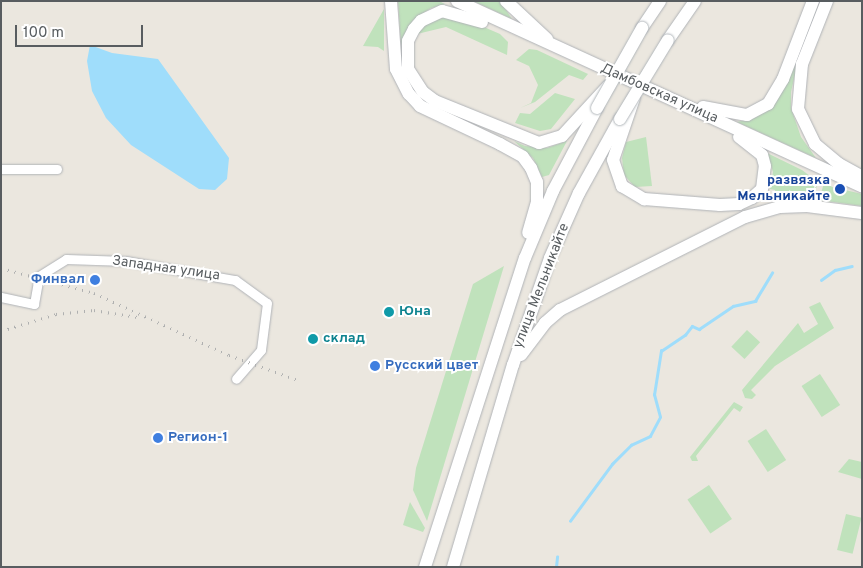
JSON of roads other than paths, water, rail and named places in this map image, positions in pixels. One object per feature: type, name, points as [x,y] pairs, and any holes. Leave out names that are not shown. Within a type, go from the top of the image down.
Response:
[{"type":"main road","points":[[390,1],[396,69],[409,94],[420,106],[523,157],[531,168],[537,192],[525,258]]},
{"type":"main road","name":"Дамбовская улица","points":[[457,1],[862,186]]},
{"type":"main road","points":[[506,1],[520,18],[561,50]]},
{"type":"main road","name":"улица Мельникайте","points":[[425,567],[525,258],[593,106],[611,83],[642,28],[660,1]]},
{"type":"main road","name":"улица Мельникайте","points":[[453,567],[513,365],[550,258],[579,193],[624,120],[636,92],[695,1]]},
{"type":"main road","points":[[685,15],[702,1]]},
{"type":"main road","points":[[683,105],[729,114],[747,115],[760,111],[768,104],[783,79],[814,1]]},
{"type":"main road","points":[[827,1],[802,64],[798,109],[815,144],[839,164],[862,176]]},
{"type":"main road","points":[[509,26],[487,24],[450,12],[432,14],[421,21],[408,41],[406,55],[414,82],[435,101],[539,143],[562,136],[593,106]]},
{"type":"main road","points":[[624,120],[613,160],[615,174],[630,194],[644,199],[720,205],[739,204],[752,198],[762,189],[765,180],[762,155],[710,117]]},
{"type":"main road","points":[[513,365],[545,323],[560,310],[745,217],[780,207],[807,206],[862,213]]},
{"type":"street","points":[[1,169],[57,169]]},
{"type":"street","name":"Западная улица","points":[[1,297],[34,304],[39,276],[66,259],[126,261],[235,280],[267,303],[261,350],[236,380]]},
{"type":"water","points":[[90,45],[112,53],[158,59],[229,158],[227,179],[215,190],[199,189],[131,145],[106,118],[92,91],[87,61]]},
{"type":"waterway","points":[[821,280],[835,270],[852,266]]},
{"type":"waterway","points":[[570,521],[612,464],[631,445],[650,436],[660,417],[654,395],[661,351],[685,335],[692,326],[699,329],[733,306],[755,301],[772,273]]},
{"type":"waterway","points":[[556,567],[557,557]]},
{"type":"railway","points":[[1,268],[94,293],[229,355],[298,380]]},
{"type":"railway","points":[[1,331],[56,314],[94,310],[137,317]]},
{"type":"place","name":"развязка Мельникайте","points":[[840,189]]},
{"type":"place","name":"Финвал","points":[[95,280]]},
{"type":"place","name":"Юна","points":[[389,312]]},
{"type":"place","name":"склад","points":[[313,339]]},
{"type":"place","name":"Русский цвет","points":[[375,366]]},
{"type":"place","name":"Регион-1","points":[[158,438]]}]
